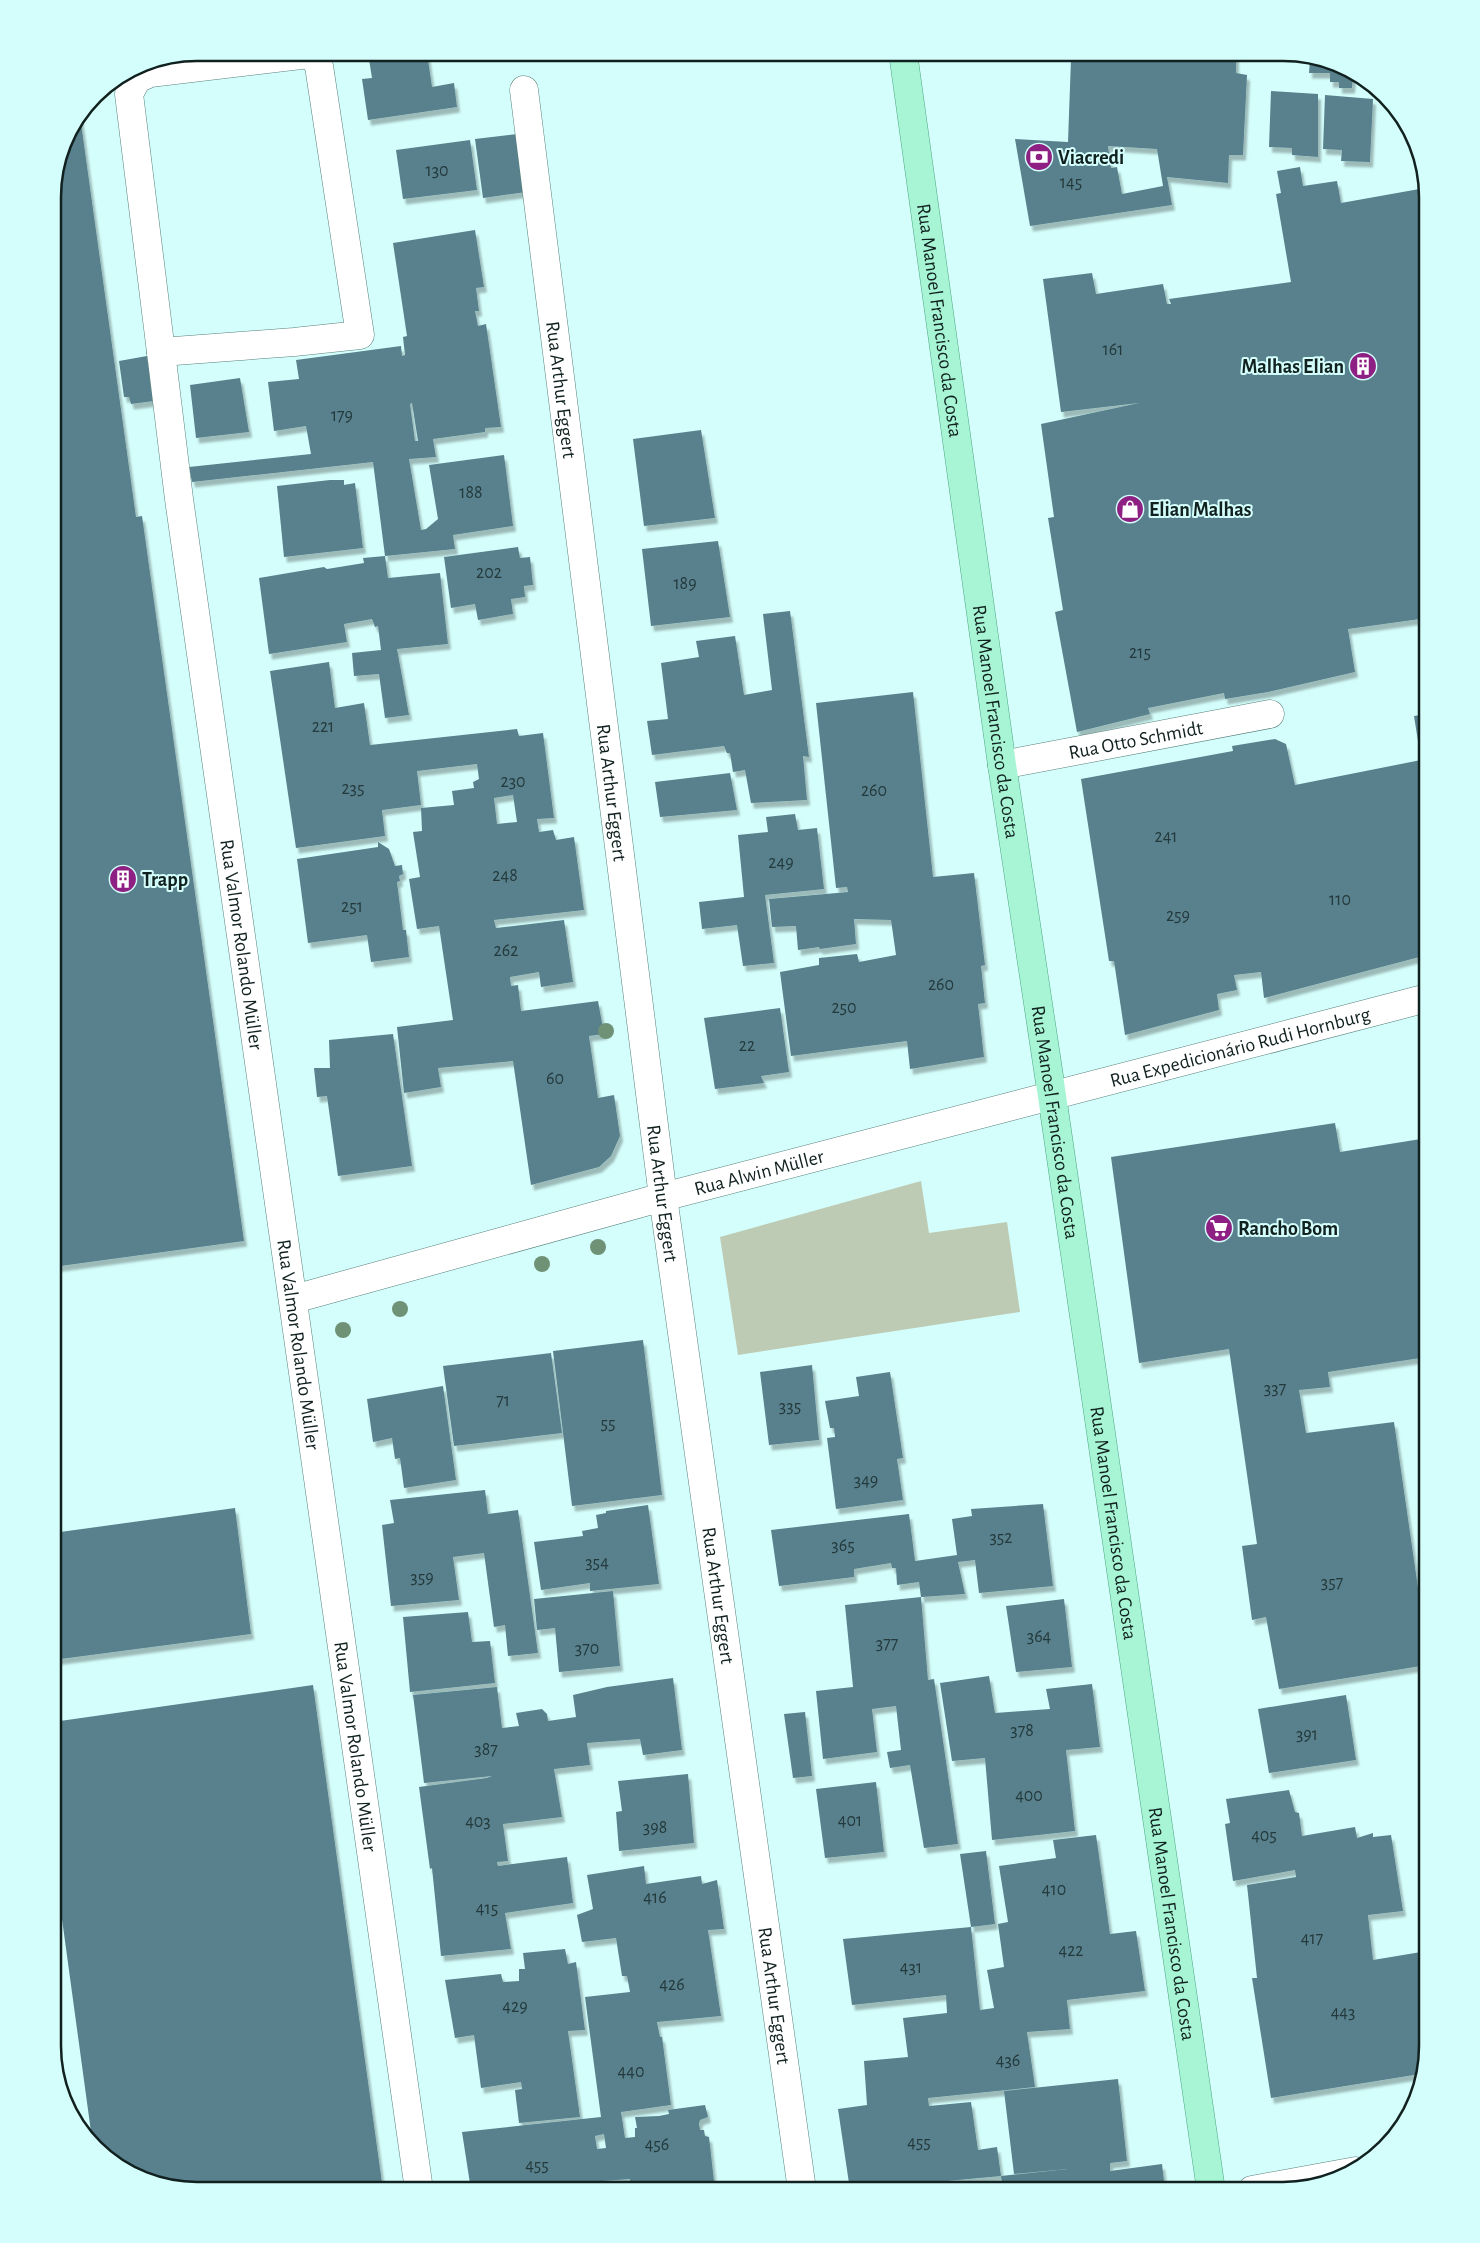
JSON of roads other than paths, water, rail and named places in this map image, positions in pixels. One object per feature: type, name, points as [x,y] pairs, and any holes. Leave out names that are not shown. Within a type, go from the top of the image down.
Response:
[{"type":"main road","name":"Rua Manoel Francisco da Costa","points":[[905,62],[1002,764],[1210,2182]]},
{"type":"street","name":"Rua Valmor Rolando Müller","points":[[247,61],[150,72],[137,79],[129,94],[179,499],[294,1298],[418,2181]]},
{"type":"street","name":"Rua Valmor Rolando Müller","points":[[161,352],[294,342],[360,334],[319,66],[316,61]]},
{"type":"street","name":"Rua Arthur Eggert","points":[[524,90],[539,194],[664,1197],[801,2182]]},
{"type":"street","name":"Rua Otto Schmidt","points":[[1002,764],[1270,714]]},
{"type":"street","name":"Rua Expedicionário Rudi Hornburg","points":[[1052,1096],[1419,1000]]},
{"type":"street","name":"Rua Alwin Müller","points":[[294,1298],[664,1197],[1052,1096]]},
{"type":"place","name":"Viacredi","points":[[1039,157]]},
{"type":"place","name":"Malhas Elian","points":[[1363,366]]},
{"type":"place","name":"Elian Malhas","points":[[1130,509]]},
{"type":"place","name":"Trapp","points":[[123,879]]},
{"type":"place","name":"Rancho Bom","points":[[1219,1228]]}]
